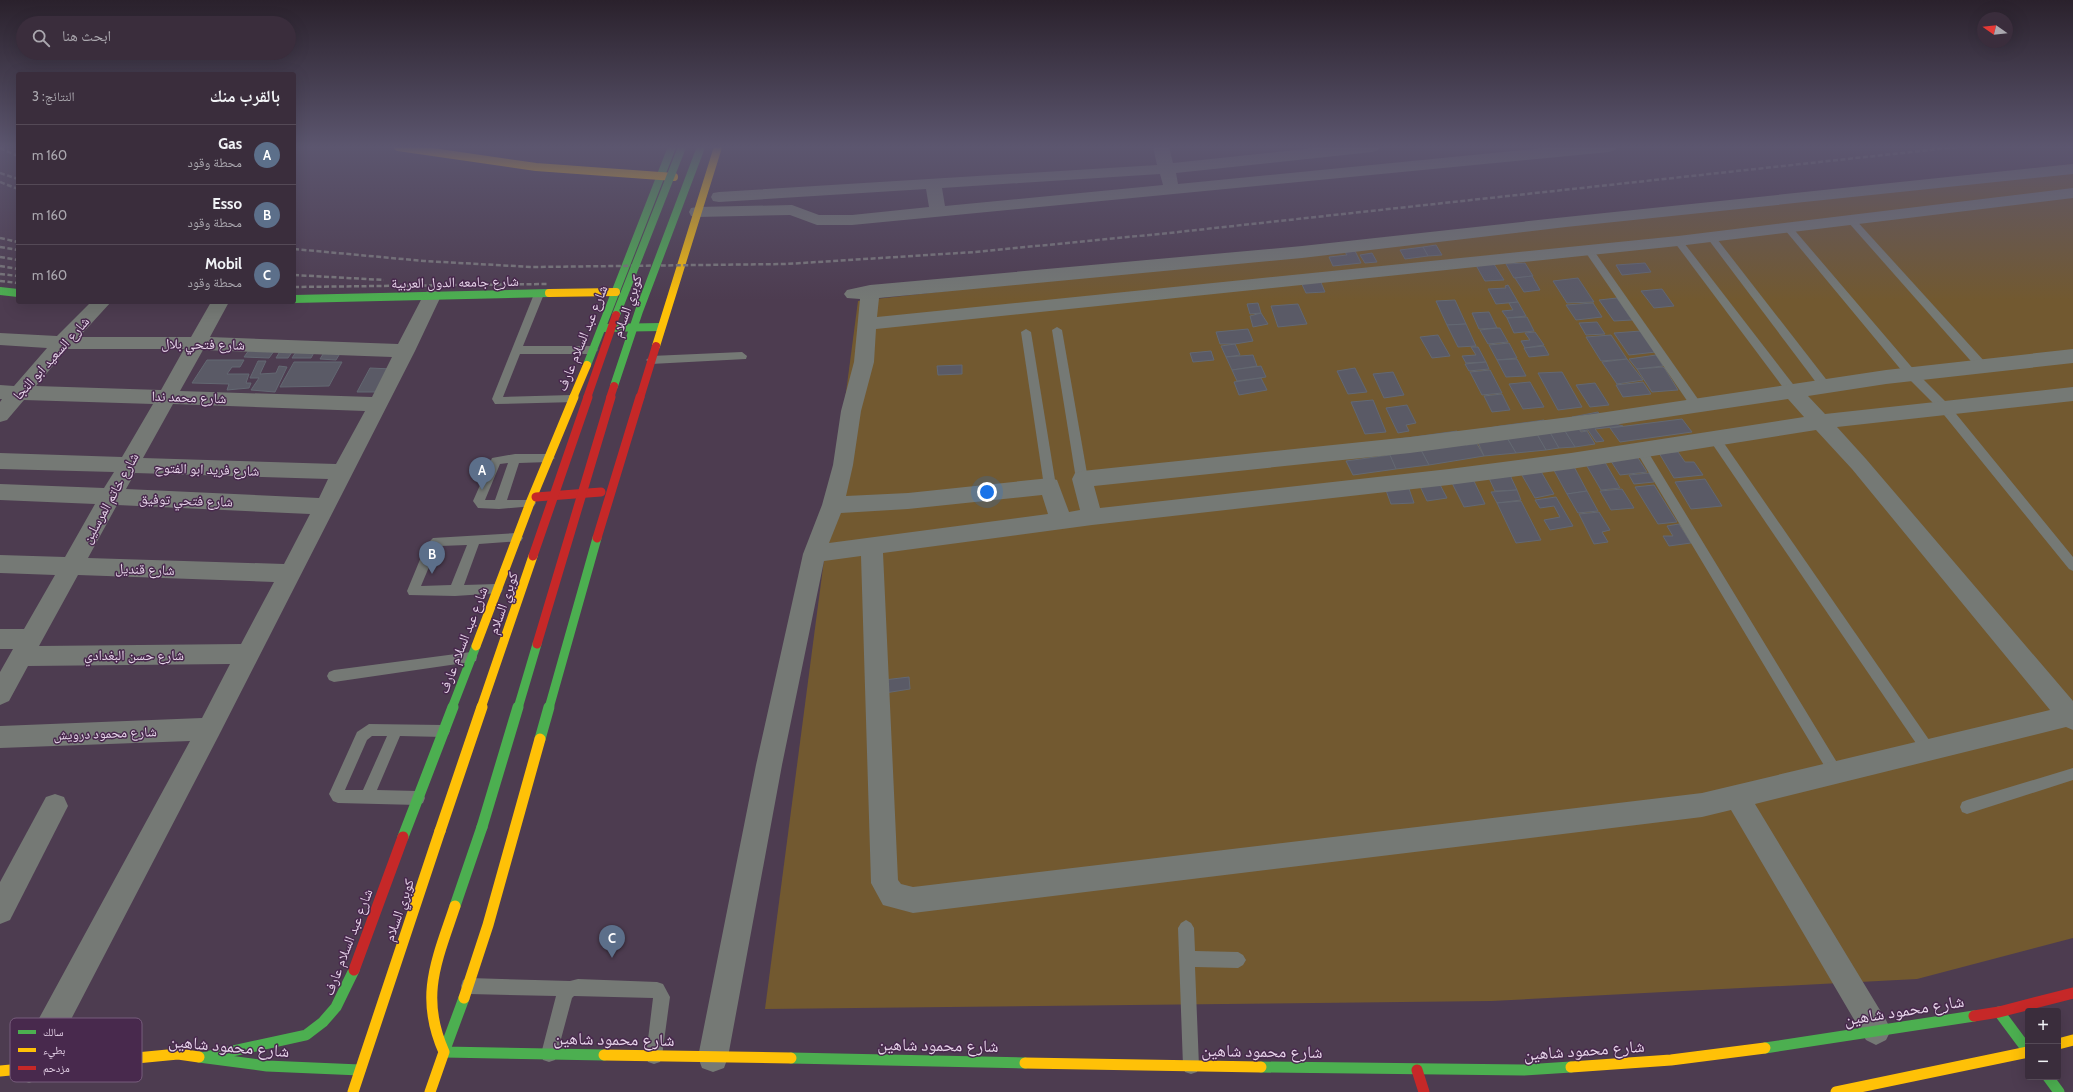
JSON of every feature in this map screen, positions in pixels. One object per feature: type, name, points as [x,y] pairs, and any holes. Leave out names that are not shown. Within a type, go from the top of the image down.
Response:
[{"type":"main road","name":"شارع عبد السلام عارف","points":[[205,1057],[306,1035],[321,1027],[334,1013],[354,972],[363,943],[531,500],[602,328],[652,198]]},
{"type":"main road","name":"كوبري السلام","points":[[360,1070],[609,333],[662,198]]},
{"type":"main road","name":"كوبري السلام","points":[[444,1052],[433,1023],[431,992],[436,963],[482,827],[622,363],[641,304],[682,198]]},
{"type":"main road","points":[[430,1092],[469,986],[488,926],[610,491],[661,326],[680,273],[680,265],[701,198]]},
{"type":"main road","points":[[0,291],[16,293]]},
{"type":"main road","name":"شارع جامعه الدول العربية","points":[[296,299],[616,292]]},
{"type":"main road","points":[[602,328],[661,326]]},
{"type":"main road","points":[[531,500],[610,491]]},
{"type":"main road","name":"شارع محمود شاهين","points":[[444,1052],[1417,1070],[1524,1070],[1649,1062],[1742,1051],[1999,1012],[2073,993]]},
{"type":"main road","points":[[1999,1012],[2025,1048]]},
{"type":"main road","points":[[2061,1043],[2073,1040]]},
{"type":"main road","points":[[1836,1092],[2025,1053]]},
{"type":"main road","name":"شارع محمود شاهين","points":[[142,1057],[178,1054],[268,1066],[360,1070]]},
{"type":"main road","name":"شارع محمود شاهين","points":[[0,1071],[10,1070]]},
{"type":"main road","points":[[353,1092],[360,1070]]},
{"type":"main road","points":[[1417,1070],[1424,1092]]},
{"type":"main road","points":[[2050,1080],[2059,1092]]},
{"type":"street","points":[[699,205],[777,198]]},
{"type":"street","points":[[935,198],[938,212]]},
{"type":"street","points":[[699,205],[792,210],[817,220],[835,220],[1087,198]]},
{"type":"street","points":[[713,1057],[769,765],[814,554],[833,505],[843,465],[851,411],[864,362],[868,324],[862,292],[1302,252],[1796,198]]},
{"type":"street","points":[[868,324],[1678,241],[2032,198]]},
{"type":"street","points":[[56,1018],[209,729],[378,404],[432,296]]},
{"type":"street","name":"شارع السعيد ابو النجا","points":[[0,415],[10,393],[100,304]]},
{"type":"street","name":"شارع خاتم المرسلين","points":[[3,682],[26,647],[219,304]]},
{"type":"street","name":"شارع فتحي بلال","points":[[0,339],[62,343],[197,343],[405,351]]},
{"type":"street","points":[[1092,517],[1082,479],[1410,445],[1593,421],[1911,374],[1981,365],[2073,356]]},
{"type":"street","points":[[872,547],[885,883],[893,896],[913,900],[1694,806],[1836,774],[2072,717],[1864,470],[1792,391]]},
{"type":"street","name":"شارع محمد ندا","points":[[10,393],[167,396],[378,404]]},
{"type":"street","points":[[814,554],[1092,517],[1449,478],[1821,422],[1944,407],[2073,394]]},
{"type":"street","name":"شارع فريد ابو الفتوح","points":[[0,461],[342,472]]},
{"type":"street","points":[[833,505],[908,501],[1050,486],[1061,522]]},
{"type":"street","name":"شارع فتحي توفيق","points":[[0,492],[324,506]]},
{"type":"street","name":"شارع قنديل","points":[[0,564],[289,573]]},
{"type":"street","name":"شارع حسن البغدادي","points":[[0,639],[26,647],[247,654]]},
{"type":"street","name":"شارع محمود درويش","points":[[0,737],[209,729]]},
{"type":"street","points":[[1737,797],[1876,1030]]},
{"type":"street","points":[[0,910],[54,806]]},
{"type":"lane","points":[[1851,220],[1981,365]]},
{"type":"lane","points":[[1788,228],[1911,374],[1944,407],[2073,566]]},
{"type":"lane","points":[[1711,237],[1825,386]]},
{"type":"lane","points":[[1678,241],[1792,391]]},
{"type":"lane","points":[[1589,250],[1696,405]]},
{"type":"lane","points":[[539,294],[497,399],[499,401],[572,400]]},
{"type":"lane","points":[[1057,330],[1082,479]]},
{"type":"lane","points":[[1026,332],[1050,486]]},
{"type":"lane","points":[[516,350],[593,350]]},
{"type":"lane","points":[[651,360],[742,356]]},
{"type":"lane","points":[[1714,439],[1929,751]]},
{"type":"lane","points":[[1641,450],[1836,774]]},
{"type":"lane","points":[[531,500],[482,505],[479,501],[496,461],[515,458],[549,458]]},
{"type":"lane","points":[[499,504],[515,458]]},
{"type":"lane","points":[[497,589],[413,591],[434,543],[440,540],[517,538]]},
{"type":"lane","points":[[455,591],[475,539]]},
{"type":"lane","points":[[334,676],[471,657]]},
{"type":"lane","points":[[418,798],[338,796],[336,794],[364,733],[372,730],[443,731]]},
{"type":"lane","points":[[367,797],[396,730]]},
{"type":"lane","points":[[1967,807],[2073,774]]},
{"type":"lane","points":[[1186,928],[1191,1066]]},
{"type":"lane","points":[[1187,959],[1238,960]]},
{"type":"lane","points":[[469,986],[570,989],[578,987],[657,990],[662,997],[654,1056]]},
{"type":"lane","points":[[550,1054],[566,993],[570,989]]},
{"type":"shaded area","points":[[1772,198],[2073,198],[2073,938],[1917,979],[1492,1001],[765,1009],[858,301]]},
{"type":"building","points":[[1436,245],[1442,255],[1428,256],[1423,247]]},
{"type":"building","points":[[1423,247],[1428,256],[1405,259],[1400,250]]},
{"type":"building","points":[[1355,251],[1361,263],[1333,266],[1329,257],[1347,255],[1345,252]]},
{"type":"building","points":[[1372,253],[1377,262],[1365,263],[1360,255]]},
{"type":"building","points":[[1490,258],[1504,280],[1485,281],[1473,260]]},
{"type":"building","points":[[1525,263],[1533,276],[1514,278],[1506,264]]},
{"type":"building","points":[[1645,263],[1651,272],[1622,275],[1616,265]]},
{"type":"building","points":[[1532,276],[1540,290],[1524,292],[1515,278]]},
{"type":"building","points":[[1319,278],[1325,292],[1306,293],[1300,280]]},
{"type":"building","points":[[1578,278],[1594,302],[1567,303],[1553,281]]},
{"type":"building","points":[[1508,285],[1518,302],[1496,304],[1488,289],[1506,288],[1505,286]]},
{"type":"building","points":[[1662,289],[1674,306],[1654,308],[1641,291]]},
{"type":"building","points":[[1617,298],[1632,320],[1614,321],[1599,300]]},
{"type":"building","points":[[1455,300],[1466,324],[1447,325],[1436,301]]},
{"type":"building","points":[[1518,302],[1526,316],[1507,318],[1502,311],[1513,310],[1509,303]]},
{"type":"building","points":[[1258,303],[1261,313],[1250,314],[1247,304]]},
{"type":"building","points":[[1593,303],[1602,317],[1576,320],[1566,305]]},
{"type":"building","points":[[1298,304],[1307,324],[1278,327],[1271,306]]},
{"type":"building","points":[[1489,312],[1497,328],[1479,329],[1472,313]]},
{"type":"building","points":[[1261,313],[1268,324],[1253,327],[1250,316]]},
{"type":"building","points":[[1527,317],[1534,331],[1514,333],[1507,318]]},
{"type":"building","points":[[1597,322],[1605,334],[1586,335],[1579,323]]},
{"type":"building","points":[[1466,324],[1476,346],[1458,347],[1447,325]]},
{"type":"building","points":[[1500,328],[1508,342],[1488,344],[1480,330]]},
{"type":"building","points":[[1248,329],[1253,341],[1235,344],[1220,344],[1216,332]]},
{"type":"building","points":[[1641,331],[1656,352],[1629,355],[1614,333]]},
{"type":"building","points":[[1535,332],[1544,345],[1525,348],[1521,341],[1530,340],[1525,333]]},
{"type":"building","points":[[1438,335],[1450,356],[1432,358],[1420,337]]},
{"type":"building","points":[[1611,335],[1627,359],[1601,361],[1586,337]]},
{"type":"building","points":[[1509,343],[1517,358],[1497,360],[1489,345]]},
{"type":"building","points":[[1235,344],[1240,355],[1226,357],[1221,346]]},
{"type":"building","points":[[252,346],[277,347],[269,358],[244,357]]},
{"type":"building","points":[[328,346],[344,347],[336,360],[320,359]]},
{"type":"building","points":[[1544,346],[1549,355],[1529,357],[1524,348]]},
{"type":"building","points":[[1471,347],[1478,347],[1486,362],[1466,363],[1462,356],[1476,355]]},
{"type":"building","points":[[282,348],[294,349],[288,358],[276,358]]},
{"type":"building","points":[[298,349],[316,349],[311,358],[292,358]]},
{"type":"building","points":[[1211,351],[1214,360],[1193,362],[1190,353]]},
{"type":"building","points":[[1253,355],[1257,366],[1232,370],[1226,357]]},
{"type":"building","points":[[1656,355],[1663,366],[1637,369],[1629,359]]},
{"type":"building","points":[[1517,359],[1526,376],[1506,377],[1497,360]]},
{"type":"building","points":[[1627,359],[1643,380],[1617,384],[1602,362]]},
{"type":"building","points":[[207,360],[244,360],[240,367],[232,367],[227,374],[249,374],[246,383],[251,383],[249,388],[227,390],[229,384],[192,383]]},
{"type":"building","points":[[258,361],[266,361],[260,374],[276,373],[279,366],[287,367],[275,392],[251,390],[259,378],[250,378]]},
{"type":"building","points":[[294,362],[342,362],[329,386],[280,387]]},
{"type":"building","points":[[1486,362],[1489,369],[1469,371],[1465,364]]},
{"type":"building","points":[[962,365],[962,374],[938,375],[937,366]]},
{"type":"building","points":[[1261,366],[1266,377],[1237,381],[1232,370]]},
{"type":"building","points":[[1663,367],[1678,390],[1652,392],[1637,369]]},
{"type":"building","points":[[370,368],[392,369],[379,392],[357,392]]},
{"type":"building","points":[[1355,368],[1367,392],[1348,394],[1337,371]]},
{"type":"building","points":[[1490,370],[1502,393],[1482,395],[1470,372]]},
{"type":"building","points":[[1393,372],[1404,395],[1384,398],[1373,374]]},
{"type":"building","points":[[1562,372],[1582,407],[1558,410],[1538,373]]},
{"type":"building","points":[[1261,378],[1267,390],[1239,395],[1234,382]]},
{"type":"building","points":[[1530,382],[1544,407],[1523,409],[1509,384]]},
{"type":"building","points":[[1643,382],[1651,394],[1623,397],[1616,385]]},
{"type":"building","points":[[1595,383],[1609,405],[1590,407],[1576,385]]},
{"type":"building","points":[[1502,394],[1510,410],[1492,412],[1484,396]]},
{"type":"building","points":[[1373,400],[1386,432],[1365,434],[1351,402]]},
{"type":"building","points":[[1407,405],[1416,423],[1406,425],[1409,431],[1398,433],[1386,408]]},
{"type":"building","points":[[1598,412],[1605,421],[1623,426],[1595,429],[1604,441],[1596,442],[1588,430],[1581,431],[1572,417]]},
{"type":"building","points":[[1571,418],[1581,432],[1587,431],[1595,444],[1575,447],[1556,420]]},
{"type":"building","points":[[1682,419],[1692,432],[1620,442],[1610,428]]},
{"type":"building","points":[[1544,420],[1559,448],[1546,450],[1530,422]]},
{"type":"building","points":[[1558,420],[1575,447],[1559,448],[1544,422]]},
{"type":"building","points":[[1530,422],[1546,450],[1516,453],[1500,426]]},
{"type":"building","points":[[1500,426],[1516,453],[1484,456],[1473,431]]},
{"type":"building","points":[[1457,431],[1466,445],[1477,444],[1484,456],[1429,465],[1414,437]]},
{"type":"building","points":[[1414,437],[1429,465],[1396,469],[1383,441]]},
{"type":"building","points":[[1678,452],[1685,462],[1694,462],[1703,475],[1674,478],[1659,453]]},
{"type":"building","points":[[1390,455],[1396,469],[1353,475],[1346,461]]},
{"type":"building","points":[[1636,455],[1647,472],[1620,475],[1609,458]]},
{"type":"building","points":[[1603,459],[1620,488],[1601,490],[1584,461]]},
{"type":"building","points":[[1571,461],[1587,491],[1567,494],[1550,463]]},
{"type":"building","points":[[1539,468],[1554,494],[1535,498],[1519,470]]},
{"type":"building","points":[[1649,473],[1654,482],[1634,484],[1629,475]]},
{"type":"building","points":[[1471,475],[1485,504],[1464,507],[1449,477]]},
{"type":"building","points":[[1510,475],[1517,490],[1495,491],[1488,476]]},
{"type":"building","points":[[1705,479],[1722,506],[1691,509],[1675,482]]},
{"type":"building","points":[[1438,481],[1447,498],[1427,501],[1419,484]]},
{"type":"building","points":[[1407,483],[1414,503],[1391,504],[1384,485]]},
{"type":"building","points":[[1654,485],[1677,522],[1658,524],[1635,487]]},
{"type":"building","points":[[1622,489],[1634,508],[1611,510],[1600,491]]},
{"type":"building","points":[[1517,490],[1521,500],[1497,503],[1491,492]]},
{"type":"building","points":[[1587,491],[1598,511],[1578,513],[1567,494]]},
{"type":"building","points":[[1556,497],[1573,526],[1550,530],[1544,520],[1560,517],[1554,506],[1540,508],[1535,500]]},
{"type":"building","points":[[1521,501],[1541,540],[1516,543],[1497,503]]},
{"type":"building","points":[[1599,512],[1610,530],[1602,532],[1608,542],[1594,544],[1579,514]]},
{"type":"building","points":[[1679,524],[1691,543],[1669,546],[1663,536],[1673,536],[1667,526]]},
{"type":"building","points":[[909,677],[910,689],[885,693],[884,680]]},
{"type":"railway","points":[[296,249],[424,261],[532,267],[786,264],[975,252],[1169,233],[1490,198]]},
{"type":"railway","points":[[0,238],[16,242]]},
{"type":"railway","points":[[0,247],[16,250]]},
{"type":"railway","points":[[0,257],[16,260]]},
{"type":"railway","points":[[0,266],[16,269]]},
{"type":"railway","points":[[0,274],[16,276]]},
{"type":"railway","points":[[296,275],[384,280]]},
{"type":"railway","points":[[0,281],[16,283]]},
{"type":"railway","points":[[296,287],[547,284]]},
{"type":"traffic: fast","points":[[587,365],[652,198]]},
{"type":"traffic: fast","points":[[616,315],[662,198]]},
{"type":"traffic: fast","points":[[614,386],[639,311],[682,198]]},
{"type":"traffic: fast","points":[[0,291],[16,293]]},
{"type":"traffic: fast","points":[[296,299],[549,293]]},
{"type":"traffic: fast","points":[[602,328],[661,327]]},
{"type":"traffic: fast","points":[[540,739],[597,538]]},
{"type":"traffic: fast","points":[[482,827],[537,644]]},
{"type":"traffic: fast","points":[[403,837],[476,646]]},
{"type":"traffic: fast","points":[[455,906],[482,827]]},
{"type":"traffic: fast","points":[[205,1057],[306,1035],[323,1022],[336,1007],[346,990],[354,970]]},
{"type":"traffic: fast","points":[[464,998],[444,1052],[604,1055]]},
{"type":"traffic: fast","points":[[1999,1012],[2025,1047]]},
{"type":"traffic: fast","points":[[1765,1048],[1974,1016]]},
{"type":"traffic: fast","points":[[199,1057],[267,1066],[360,1070]]},
{"type":"traffic: fast","points":[[791,1058],[1025,1063]]},
{"type":"traffic: fast","points":[[1261,1067],[1524,1070],[1571,1067]]},
{"type":"traffic: fast","points":[[2050,1080],[2059,1092]]},
{"type":"traffic: slow","points":[[656,346],[702,198]]},
{"type":"traffic: slow","points":[[549,293],[616,292]]},
{"type":"traffic: slow","points":[[476,646],[530,503],[587,365]]},
{"type":"traffic: slow","points":[[440,831],[533,556]]},
{"type":"traffic: slow","points":[[464,998],[488,925],[540,739]]},
{"type":"traffic: slow","points":[[353,1092],[440,831]]},
{"type":"traffic: slow","points":[[430,1092],[444,1052],[433,1023],[431,1008],[433,978],[440,949],[455,906]]},
{"type":"traffic: slow","points":[[2061,1043],[2073,1040]]},
{"type":"traffic: slow","points":[[1571,1067],[1671,1060],[1765,1048]]},
{"type":"traffic: slow","points":[[1836,1092],[2025,1053]]},
{"type":"traffic: slow","points":[[142,1057],[178,1054],[199,1057]]},
{"type":"traffic: slow","points":[[604,1055],[791,1058]]},
{"type":"traffic: slow","points":[[1025,1063],[1261,1067]]},
{"type":"traffic: slow","points":[[0,1071],[10,1070]]},
{"type":"traffic: jam","points":[[533,556],[616,315]]},
{"type":"traffic: jam","points":[[597,538],[656,346]]},
{"type":"traffic: jam","points":[[537,644],[614,386]]},
{"type":"traffic: jam","points":[[536,497],[601,492]]},
{"type":"traffic: jam","points":[[354,970],[403,837]]},
{"type":"traffic: jam","points":[[1974,1016],[1999,1012],[2073,993]]},
{"type":"traffic: jam","points":[[1417,1070],[1424,1092]]},
{"type":"place","name":"Gas","points":[[482,490]]},
{"type":"place","name":"Esso","points":[[432,574]]},
{"type":"place","name":"Mobil","points":[[612,958]]}]
